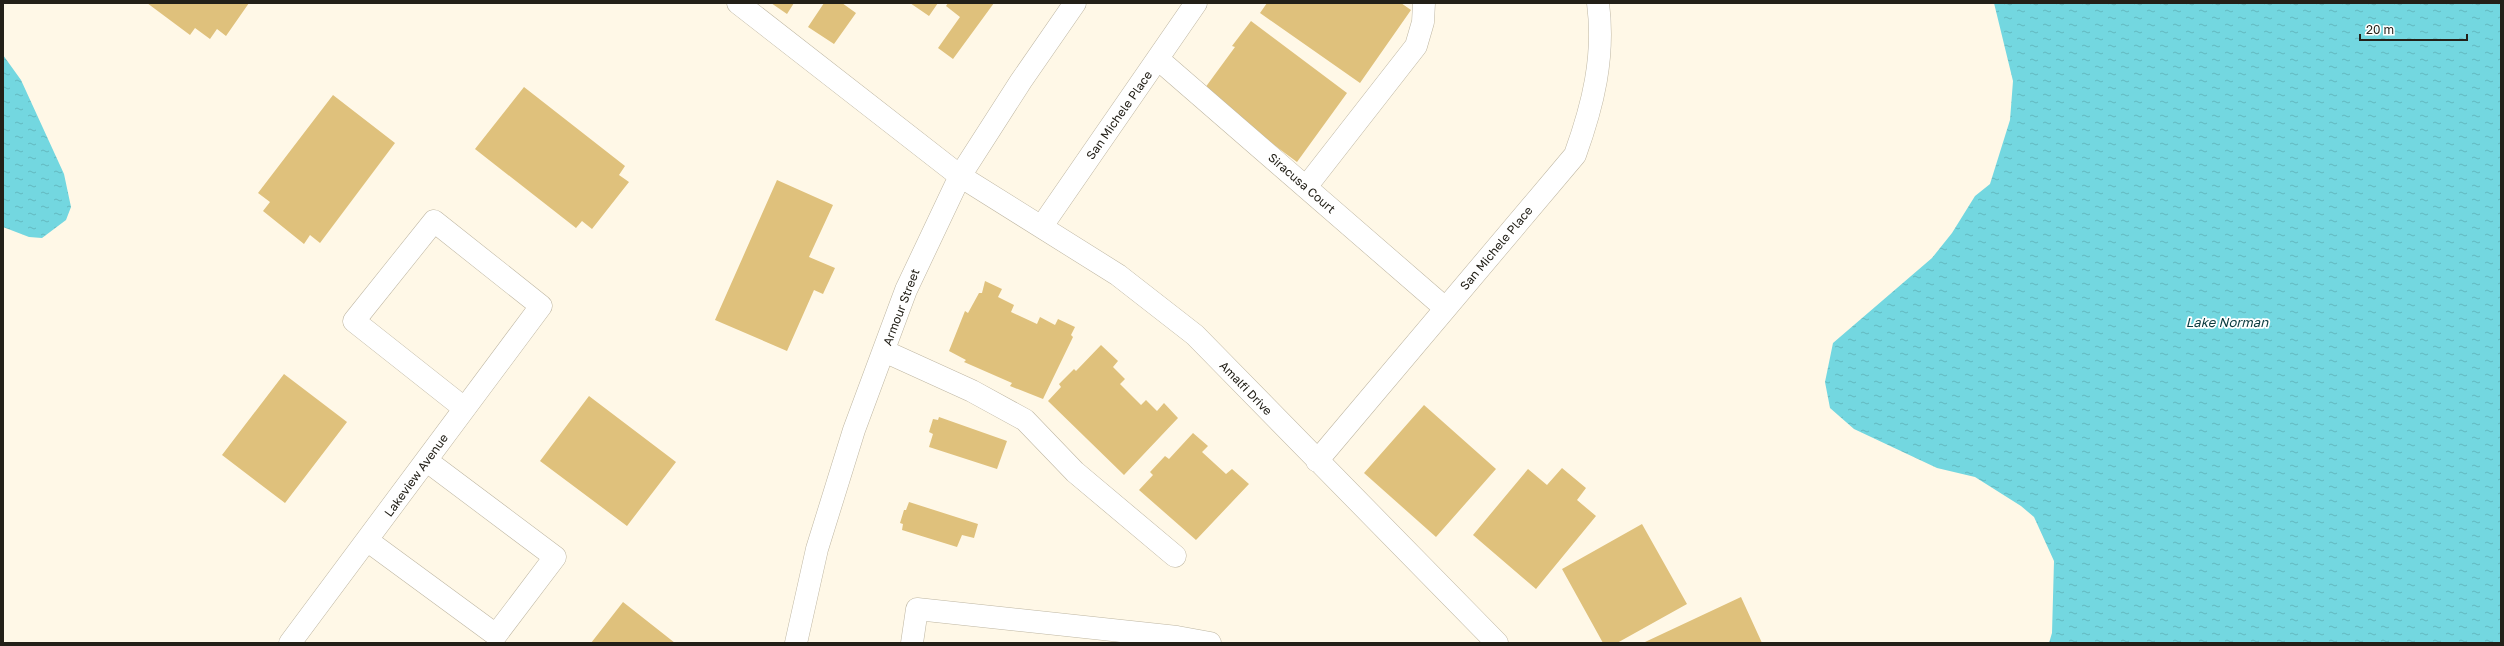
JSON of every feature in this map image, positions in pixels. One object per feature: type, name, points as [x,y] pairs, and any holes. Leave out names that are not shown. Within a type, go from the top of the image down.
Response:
[{"type":"street","name":"Amalfi Drive","points":[[738,3],[960,176],[1118,275],[1195,335],[1497,643]]},
{"type":"street","name":"Armour Street","points":[[796,643],[817,550],[854,430],[906,290],[960,176],[1021,81],[1075,3]]},
{"type":"street","name":"San Michele Place","points":[[1042,226],[1196,3]]},
{"type":"street","points":[[1306,187],[1416,46],[1423,22],[1424,3]]},
{"type":"street","name":"San Michele Place","points":[[1317,461],[1575,155],[1589,116],[1600,66],[1600,23],[1598,3]]},
{"type":"street","name":"Siracusa Court","points":[[1158,58],[1445,308]]},
{"type":"street","name":"Lakeview Avenue","points":[[290,643],[368,541],[464,408],[541,306],[434,220],[354,320],[464,408]]},
{"type":"street","points":[[884,351],[972,392],[1025,420],[1075,472],[1175,556]]},
{"type":"street","points":[[368,541],[496,635],[555,557],[427,461]]},
{"type":"street","points":[[912,643],[917,609],[1177,637],[1210,643]]},
{"type":"water","name":"Lake Norman","points":[[1994,3],[2501,3],[2501,643],[2049,643],[2052,633],[2054,561],[2034,517],[2021,506],[1975,477],[1937,468],[1854,429],[1830,408],[1825,382],[1833,343],[1932,258],[1952,233],[1975,196],[1990,184],[2010,120],[2013,81]]},
{"type":"water","points":[[3,55],[21,80],[64,174],[71,207],[66,220],[42,238],[29,237],[3,227]]},
{"type":"building","points":[[147,3],[249,3],[226,36],[217,29],[210,39],[195,28],[190,35]]},
{"type":"building","points":[[771,3],[794,3],[787,14]]},
{"type":"building","points":[[824,3],[842,3],[856,13],[834,44],[808,27]]},
{"type":"building","points":[[910,3],[938,3],[929,16]]},
{"type":"building","points":[[948,3],[994,3],[953,59],[938,48],[960,17],[946,6]]},
{"type":"building","points":[[1267,3],[1401,3],[1411,10],[1360,83],[1260,13]]},
{"type":"building","points":[[1251,21],[1347,93],[1297,162],[1202,92],[1235,47],[1232,46]]},
{"type":"building","points":[[524,87],[625,166],[619,175],[629,182],[592,229],[582,221],[576,228],[475,149]]},
{"type":"building","points":[[333,95],[395,143],[320,243],[310,235],[304,244],[263,211],[270,202],[258,193]]},
{"type":"building","points":[[777,180],[833,205],[809,257],[835,268],[823,294],[814,290],[787,351],[715,320]]},
{"type":"building","points":[[985,281],[1002,289],[998,297],[1014,305],[1011,312],[1037,324],[1040,317],[1055,325],[1058,319],[1075,327],[1071,335],[1073,337],[1043,399],[1010,386],[1012,383],[964,362],[966,360],[949,351],[965,311],[968,313],[979,293],[982,293]]},
{"type":"building","points":[[1101,345],[1118,361],[1113,367],[1125,379],[1120,384],[1141,405],[1146,400],[1157,411],[1164,403],[1178,418],[1124,475],[1048,401],[1061,387],[1059,384],[1074,369],[1076,371]]},
{"type":"building","points":[[284,374],[347,422],[285,503],[222,455]]},
{"type":"building","points":[[589,396],[676,462],[627,526],[540,461]]},
{"type":"building","points":[[1424,405],[1496,469],[1436,537],[1364,473]]},
{"type":"building","points":[[939,417],[1007,441],[997,469],[929,447],[933,434],[929,432],[933,419],[938,420]]},
{"type":"building","points":[[1193,433],[1208,446],[1202,452],[1226,474],[1232,469],[1249,484],[1196,540],[1139,490],[1153,475],[1150,472],[1165,456],[1169,459]]},
{"type":"building","points":[[1562,468],[1586,488],[1577,500],[1596,516],[1536,589],[1473,535],[1528,469],[1547,485]]},
{"type":"building","points":[[909,502],[978,524],[974,538],[962,535],[957,547],[902,530],[903,524],[900,523],[904,510],[906,510]]},
{"type":"building","points":[[1642,524],[1687,604],[1617,643],[1603,643],[1562,569]]},
{"type":"building","points":[[1741,597],[1762,643],[1645,642]]},
{"type":"building","points":[[623,602],[675,643],[591,643]]}]
